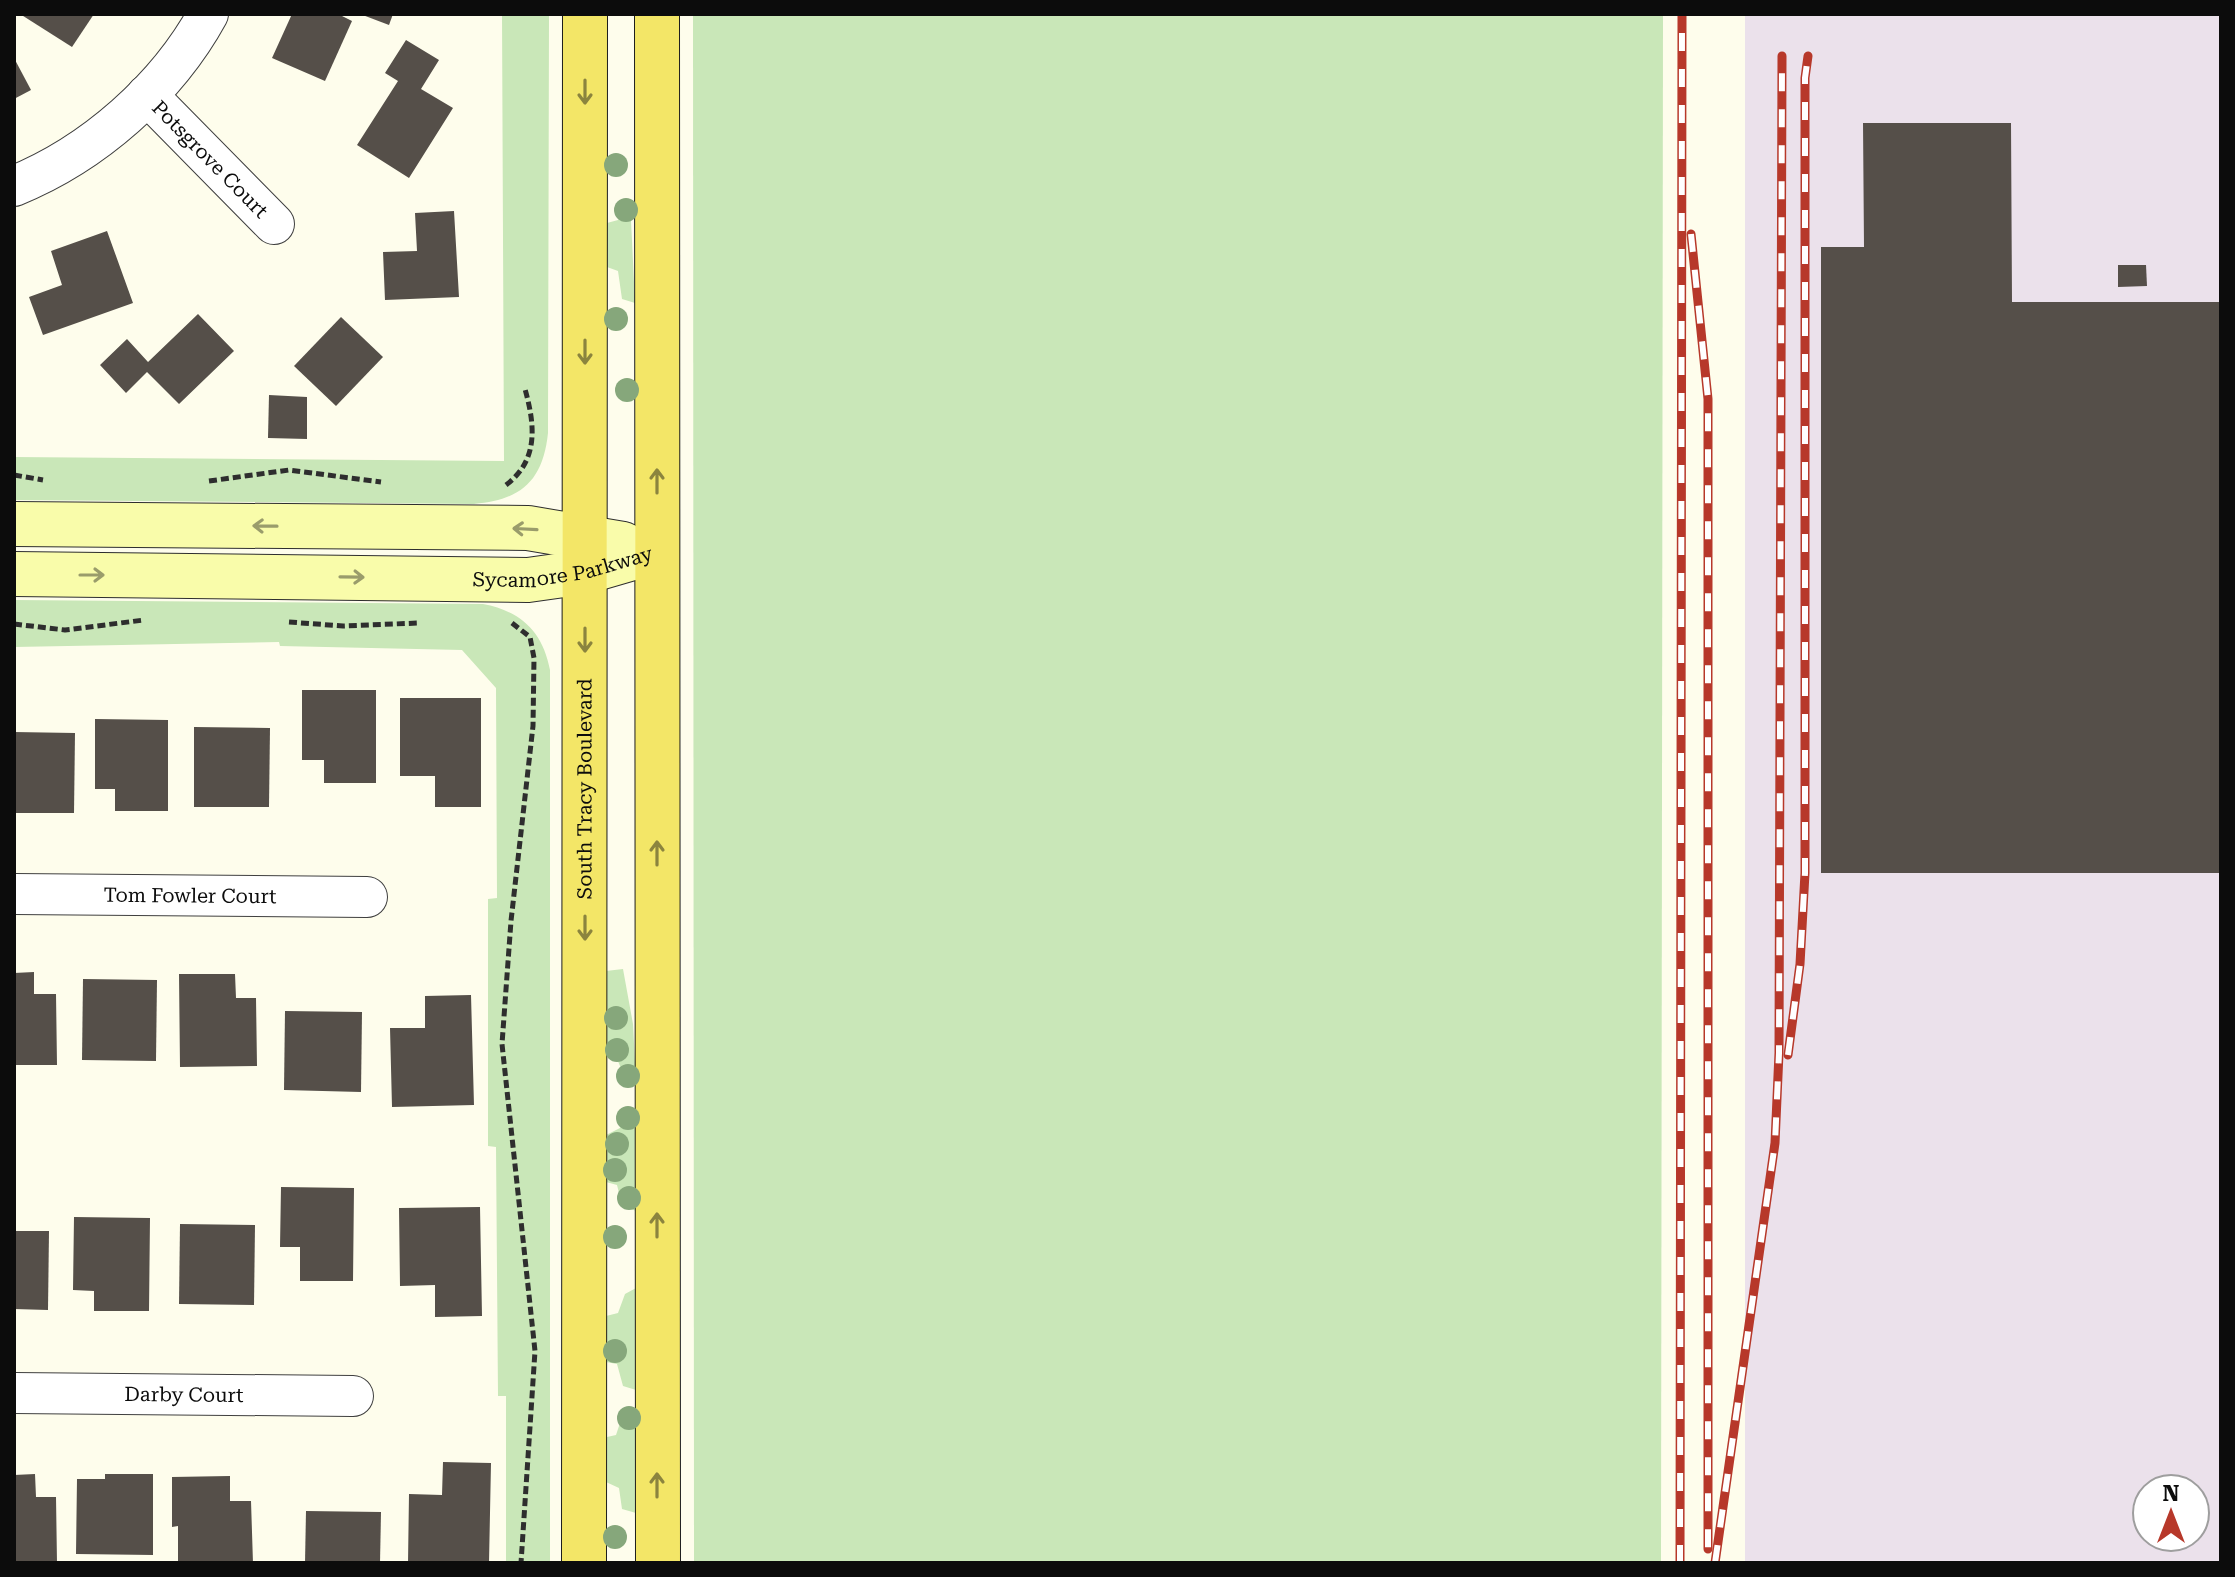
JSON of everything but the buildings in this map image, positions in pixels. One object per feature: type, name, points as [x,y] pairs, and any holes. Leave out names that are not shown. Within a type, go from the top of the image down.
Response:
[{"type":"main road","name":"South Tracy Boulevard","points":[[584,1563],[585,14]]},
{"type":"main road","points":[[657,14],[658,1563]]},
{"type":"main road","name":"Sycamore Parkway","points":[[14,524],[528,528],[585,554]]},
{"type":"main road","name":"Sycamore Parkway","points":[[14,574],[528,580],[585,554],[657,551]]},
{"type":"street","points":[[14,186],[71,156],[112,127],[147,95],[181,56],[208,14]]},
{"type":"street","name":"Potsgrove Court","points":[[147,95],[274,224]]},
{"type":"street","name":"Tom Fowler Court","points":[[14,894],[367,897]]},
{"type":"street","name":"Darby Court","points":[[14,1393],[353,1396]]},
{"type":"path","points":[[498,487],[520,474],[529,461],[532,426],[525,389]]},
{"type":"path","points":[[204,482],[289,470],[394,484]]},
{"type":"path","points":[[14,475],[52,481]]},
{"type":"path","points":[[14,624],[39,629],[77,630],[159,619]]},
{"type":"path","points":[[500,619],[521,628],[530,637],[534,667],[530,769],[511,921],[502,1044],[535,1351],[521,1563]]},
{"type":"path","points":[[283,622],[379,626],[431,622]]},
{"type":"shaded area","points":[[1745,14],[2221,14],[2221,1563],[1745,1563]]},
{"type":"green space","points":[[502,14],[549,14],[548,433],[541,464],[527,485],[505,498],[474,504],[14,500],[14,457],[504,461]]},
{"type":"green space","points":[[693,14],[1663,14],[1661,1563],[694,1563]]},
{"type":"green space","points":[[630,199],[635,303],[622,299],[618,271],[607,267],[607,223],[618,220],[622,203]]},
{"type":"green space","points":[[14,600],[483,604],[509,612],[536,634],[550,670],[550,1563],[506,1563],[506,1396],[498,1396],[496,1147],[488,1146],[488,899],[497,898],[496,688],[462,650],[280,646],[279,642],[14,647]]},
{"type":"green space","points":[[623,969],[633,1024],[636,1082],[626,1080],[617,1059],[606,1053],[606,971]]},
{"type":"green space","points":[[636,1111],[636,1211],[622,1205],[617,1185],[606,1182],[606,1135],[620,1128],[625,1114]]},
{"type":"green space","points":[[636,1288],[636,1390],[623,1386],[617,1364],[606,1362],[606,1316],[618,1313],[625,1294]]},
{"type":"green space","points":[[636,1408],[636,1513],[622,1509],[619,1488],[606,1482],[607,1437],[616,1435],[623,1414]]},
{"type":"railway","points":[[1680,1563],[1682,14]]},
{"type":"railway","points":[[1715,1563],[1775,1143],[1779,1053],[1782,56]]},
{"type":"railway","points":[[1788,1055],[1800,964],[1805,873],[1805,78],[1808,56]]},
{"type":"railway","points":[[1691,234],[1708,399],[1708,1549]]}]
